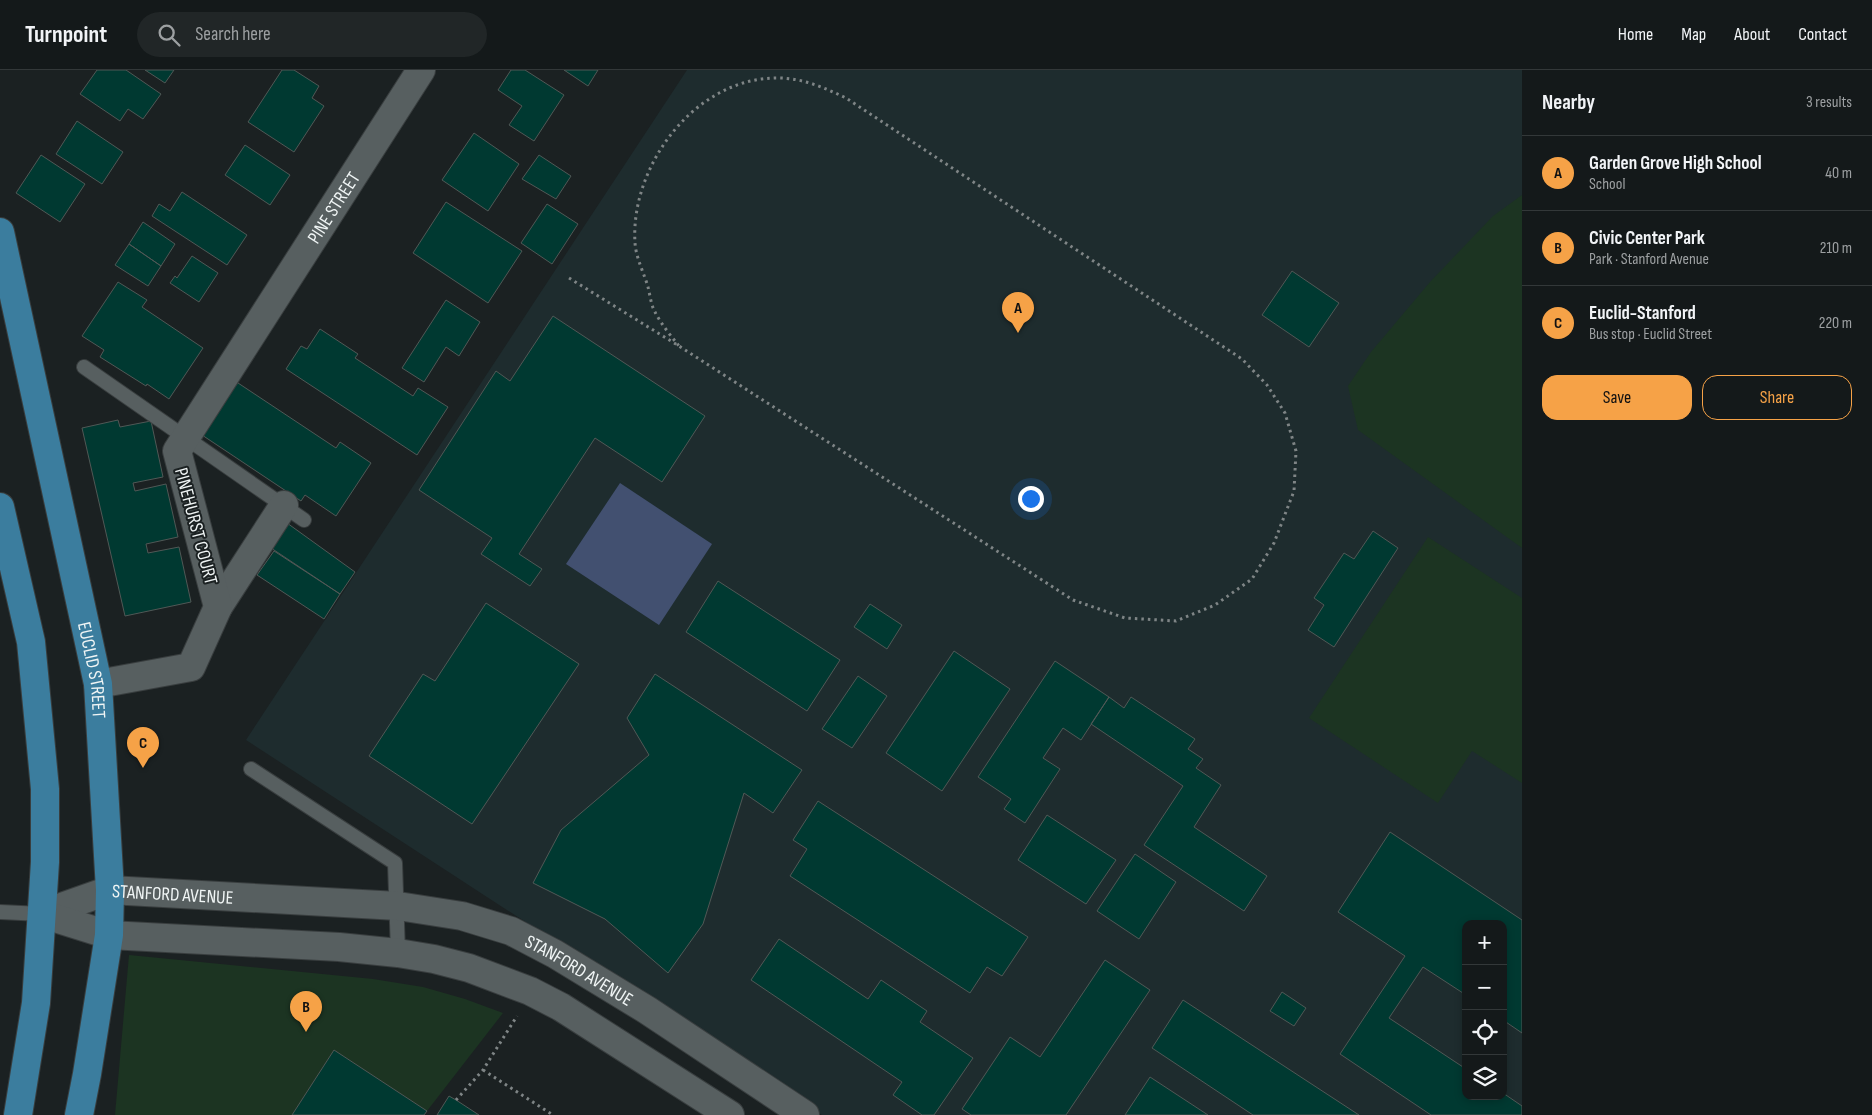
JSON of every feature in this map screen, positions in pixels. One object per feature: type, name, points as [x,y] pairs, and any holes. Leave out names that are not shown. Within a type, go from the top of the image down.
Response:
[{"type":"main road","name":"EUCLID STREET","points":[[0,232],[98,684],[110,890],[109,935],[88,1074],[79,1115]]},
{"type":"main road","points":[[0,506],[31,642],[45,789],[45,857],[36,1003],[18,1115]]},
{"type":"street","name":"PINE STREET","points":[[246,345],[421,70]]},
{"type":"street","name":"PINEHURST COURT","points":[[218,607],[178,451],[246,345]]},
{"type":"street","name":"PINEHURST COURT","points":[[98,684],[191,667],[218,607],[294,512]]},
{"type":"street","name":"STANFORD AVENUE","points":[[42,914],[110,890],[398,906],[462,916],[511,931],[600,980],[805,1115]]},
{"type":"street","points":[[42,914],[109,935],[339,947],[398,953],[434,959],[469,968],[530,991],[578,1017],[730,1115]]},
{"type":"lane","points":[[84,367],[294,512]]},
{"type":"lane","points":[[251,769],[395,863],[398,906],[398,953]]},
{"type":"lane","points":[[0,912],[42,914]]},
{"type":"path","points":[[569,278],[679,346],[1073,600],[1125,618],[1176,621],[1216,605],[1252,579],[1274,543],[1294,491],[1296,451],[1284,413],[1267,385],[1242,359],[846,98],[817,84],[778,78],[749,81],[716,94],[690,113],[664,145],[646,178],[636,214],[635,245],[655,312],[679,346]]},
{"type":"path","points":[[456,1100],[483,1070],[516,1019],[530,991]]},
{"type":"path","points":[[483,1070],[553,1115]]},
{"type":"shaded area","points":[[687,70],[1522,70],[1522,1115],[822,1115],[246,740]]},
{"type":"green space","points":[[1522,195],[1522,548],[1358,430],[1348,386],[1371,352],[1430,282],[1493,216]]},
{"type":"green space","points":[[1428,537],[1522,598],[1522,783],[1472,751],[1438,803],[1309,718]]},
{"type":"green space","points":[[129,955],[373,979],[423,987],[465,999],[503,1013],[427,1111],[334,1050],[292,1115],[115,1115]]},
{"type":"water","points":[[620,483],[712,544],[659,625],[566,564]]},
{"type":"building","points":[[97,70],[126,70],[161,94],[143,119],[128,109],[120,121],[80,94]]},
{"type":"building","points":[[145,70],[174,70],[165,83]]},
{"type":"building","points":[[282,70],[294,70],[319,86],[312,98],[324,106],[294,152],[248,122]]},
{"type":"building","points":[[511,70],[525,70],[564,95],[534,141],[509,125],[522,106],[498,90]]},
{"type":"building","points":[[564,70],[598,70],[588,86]]},
{"type":"building","points":[[77,121],[123,152],[102,184],[56,154]]},
{"type":"building","points":[[474,133],[519,164],[488,211],[442,180]]},
{"type":"building","points":[[245,145],[290,175],[270,205],[225,175]]},
{"type":"building","points":[[41,155],[85,184],[60,222],[16,193]]},
{"type":"building","points":[[539,155],[571,176],[556,199],[522,179]]},
{"type":"building","points":[[182,192],[247,235],[227,265],[152,216],[159,204],[170,211]]},
{"type":"building","points":[[446,202],[522,251],[488,303],[413,253]]},
{"type":"building","points":[[547,204],[578,224],[552,264],[521,243]]},
{"type":"building","points":[[143,222],[175,244],[161,266],[129,244]]},
{"type":"building","points":[[129,244],[161,266],[148,286],[115,265]]},
{"type":"building","points":[[192,256],[218,273],[199,302],[170,283],[175,276],[177,278]]},
{"type":"building","points":[[1292,271],[1339,303],[1309,347],[1262,315]]},
{"type":"building","points":[[118,282],[147,300],[142,307],[203,348],[169,399],[100,357],[104,350],[82,336]]},
{"type":"building","points":[[446,300],[480,322],[459,356],[446,347],[424,382],[402,368]]},
{"type":"building","points":[[553,316],[705,416],[662,482],[595,438],[519,554],[542,569],[530,586],[481,554],[492,538],[419,490],[496,371],[510,381]]},
{"type":"building","points":[[320,329],[358,354],[355,358],[413,396],[418,388],[448,407],[417,455],[286,369],[301,346],[307,349]]},
{"type":"building","points":[[235,381],[336,448],[340,442],[371,463],[336,516],[305,495],[301,501],[202,435]]},
{"type":"building","points":[[118,420],[120,427],[151,421],[163,477],[133,483],[135,491],[166,484],[178,537],[146,544],[148,553],[179,547],[191,602],[125,616],[82,428]]},
{"type":"building","points":[[287,523],[355,572],[340,594],[271,548]]},
{"type":"building","points":[[1373,531],[1398,548],[1334,647],[1308,630],[1324,605],[1314,598],[1344,553],[1354,559]]},
{"type":"building","points":[[274,551],[340,594],[324,619],[257,575]]},
{"type":"building","points":[[718,581],[840,660],[807,711],[686,632]]},
{"type":"building","points":[[486,603],[579,664],[472,824],[369,756],[423,674],[435,681]]},
{"type":"building","points":[[870,604],[902,625],[887,649],[854,627]]},
{"type":"building","points":[[954,651],[1010,689],[942,791],[886,753]]},
{"type":"building","points":[[1055,661],[1109,697],[1081,740],[1063,728],[1043,758],[1060,769],[1025,823],[1004,809],[1011,799],[978,777]]},
{"type":"building","points":[[655,674],[802,770],[773,813],[744,793],[703,924],[668,973],[605,919],[533,883],[561,830],[649,755],[627,718]]},
{"type":"building","points":[[858,676],[887,696],[852,748],[822,729]]},
{"type":"building","points":[[1109,697],[1124,708],[1131,697],[1195,739],[1188,749],[1203,759],[1196,768],[1221,785],[1194,827],[1267,876],[1244,911],[1144,845],[1183,786],[1091,724]]},
{"type":"building","points":[[818,801],[1028,937],[1002,976],[987,967],[970,993],[790,876],[807,849],[793,840]]},
{"type":"building","points":[[1047,815],[1116,860],[1086,904],[1018,860]]},
{"type":"building","points":[[1390,832],[1522,920],[1522,1033],[1507,1023],[1507,920],[1462,920],[1462,992],[1423,967],[1389,1018],[1462,1066],[1462,1100],[1507,1100],[1507,1096],[1522,1106],[1522,1115],[1431,1115],[1340,1054],[1405,956],[1338,912]]},
{"type":"building","points":[[1135,854],[1176,882],[1139,939],[1097,911]]},
{"type":"building","points":[[779,939],[868,999],[881,980],[927,1011],[920,1022],[973,1058],[934,1115],[922,1115],[893,1095],[902,1082],[751,980]]},
{"type":"building","points":[[1105,960],[1150,990],[1066,1115],[971,1115],[962,1109],[1010,1037],[1040,1057]]},
{"type":"building","points":[[1282,992],[1306,1008],[1294,1026],[1270,1011]]},
{"type":"building","points":[[1183,1000],[1359,1115],[1253,1115],[1152,1048]]},
{"type":"building","points":[[334,1050],[427,1111],[424,1115],[292,1115]]},
{"type":"building","points":[[1150,1077],[1208,1115],[1125,1115]]},
{"type":"building","points":[[449,1096],[456,1100],[479,1115],[437,1115]]},
{"type":"place","name":"Garden Grove High School","points":[[1018,333]]},
{"type":"place","name":"Euclid-Stanford","points":[[143,768]]},
{"type":"place","name":"Civic Center Park","points":[[306,1032]]}]
